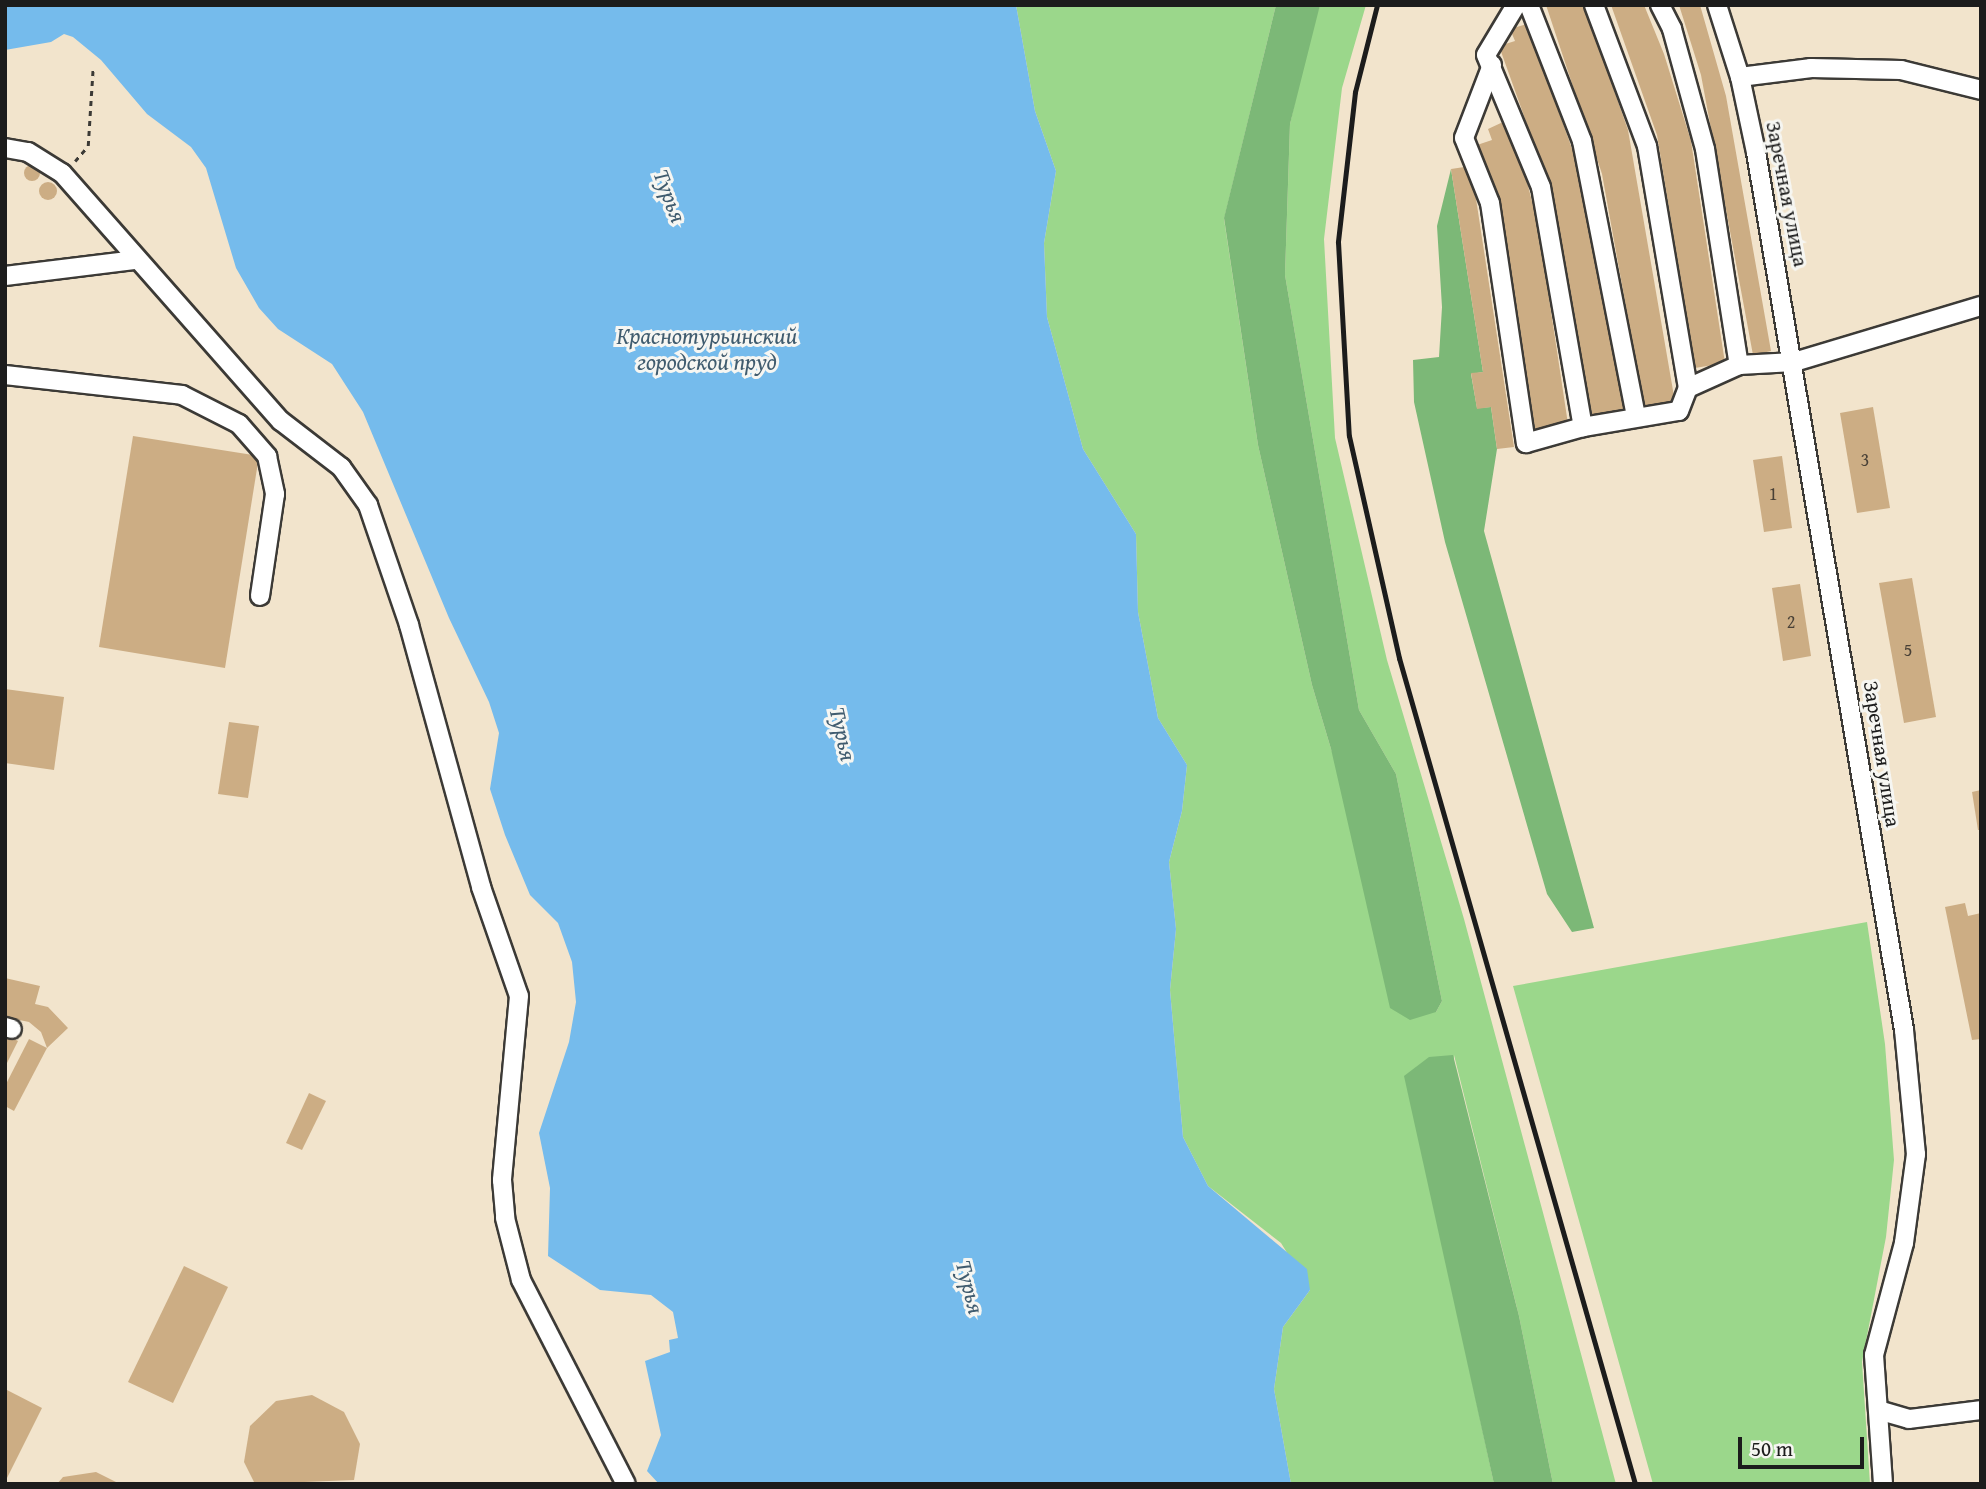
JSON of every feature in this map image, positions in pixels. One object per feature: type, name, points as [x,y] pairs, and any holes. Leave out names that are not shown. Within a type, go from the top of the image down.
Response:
[{"type":"street","points":[[1516,5],[1486,55],[1541,187],[1583,427]]},
{"type":"street","points":[[1529,5],[1582,141],[1636,416]]},
{"type":"street","points":[[1492,65],[1464,138],[1490,203],[1525,443],[1583,427],[1636,416],[1679,411],[1688,388],[1647,146],[1594,5]]},
{"type":"street","points":[[1660,5],[1672,29],[1705,149],[1739,365]]},
{"type":"street","name":"Заречная улица","points":[[1717,5],[1740,77],[1794,362],[1902,1016],[1916,1154],[1904,1243],[1874,1355],[1883,1484]]},
{"type":"street","points":[[1740,77],[1811,68],[1901,70],[1981,90]]},
{"type":"street","points":[[5,148],[28,152],[62,173],[136,260],[281,421],[341,467],[368,505],[409,625],[481,887],[519,996],[502,1180],[505,1218],[521,1280],[626,1484]]},
{"type":"street","points":[[5,276],[136,260]]},
{"type":"street","points":[[1688,388],[1739,365],[1794,362],[1981,306]]},
{"type":"street","points":[[5,375],[182,395],[239,424],[267,456],[275,494],[260,596]]},
{"type":"street","points":[[1878,1410],[1909,1419],[1981,1410]]},
{"type":"path","points":[[62,173],[88,146],[93,67]]},
{"type":"green space","points":[[1016,5],[1276,5],[1224,219],[1258,445],[1312,685],[1331,749],[1436,1012],[1442,1001],[1396,774],[1359,710],[1285,275],[1290,124],[1311,30],[1320,5],[1366,5],[1342,88],[1324,239],[1335,438],[1387,660],[1464,919],[1616,1484],[1553,1484],[1519,1316],[1454,1055],[1454,1297],[1494,1484],[1291,1484],[1274,1389],[1283,1327],[1310,1290],[1281,1243],[1208,1186],[1183,1137],[1170,990],[1176,929],[1169,862],[1182,811],[1187,765],[1158,718],[1138,612],[1136,534],[1083,449],[1047,317],[1044,243],[1056,171],[1035,111]]},
{"type":"green space","points":[[1276,5],[1320,5],[1290,124],[1285,275],[1359,710],[1396,774],[1442,1001],[1436,1012],[1410,1020],[1390,1008],[1331,749],[1312,685],[1258,445],[1224,218]]},
{"type":"green space","points":[[1451,169],[1483,372],[1471,374],[1477,408],[1491,407],[1497,449],[1484,531],[1594,928],[1572,932],[1547,894],[1445,542],[1414,402],[1413,360],[1439,357],[1442,307],[1437,226]]},
{"type":"green space","points":[[1867,922],[1885,1044],[1894,1160],[1886,1237],[1862,1362],[1870,1484],[1653,1484],[1513,986]]},
{"type":"green space","points":[[1453,1055],[1519,1316],[1553,1484],[1494,1484],[1404,1076],[1429,1057]]},
{"type":"water","name":"Краснотурьинский городской пруд","points":[[5,5],[1016,5],[1035,111],[1056,171],[1044,243],[1047,317],[1083,449],[1136,534],[1138,612],[1158,718],[1187,765],[1182,811],[1169,862],[1176,929],[1170,990],[1183,1137],[1208,1186],[1307,1269],[1310,1290],[1283,1327],[1274,1389],[1291,1484],[659,1484],[647,1471],[661,1435],[645,1361],[670,1352],[669,1340],[678,1338],[673,1312],[651,1295],[600,1290],[548,1256],[550,1188],[539,1133],[569,1042],[576,1002],[572,962],[558,923],[530,895],[505,835],[490,789],[499,733],[489,702],[449,618],[363,412],[332,364],[278,329],[259,308],[236,268],[206,168],[191,147],[147,114],[101,60],[73,37],[64,34],[51,42],[5,50]]},
{"type":"building","points":[[1546,5],[1584,5],[1628,130],[1675,402],[1644,407],[1602,174]]},
{"type":"building","points":[[1611,5],[1644,5],[1664,54],[1691,141],[1725,363],[1695,368],[1657,135]]},
{"type":"building","points":[[1679,5],[1700,5],[1726,96],[1771,351],[1753,355],[1701,75]]},
{"type":"building","points":[[1527,24],[1583,179],[1627,413],[1593,419],[1544,172],[1499,46],[1515,41],[1510,29]]},
{"type":"building","points":[[1503,122],[1526,178],[1538,225],[1568,424],[1535,429],[1503,218],[1477,145],[1492,140],[1488,129]]},
{"type":"building","points":[[29,165],[35,165],[40,173],[38,179],[29,181],[24,176],[24,170]]},
{"type":"building","points":[[1471,166],[1514,447],[1497,449],[1491,407],[1477,409],[1471,373],[1483,372],[1451,169]]},
{"type":"building","points":[[48,182],[54,185],[57,191],[54,197],[48,200],[42,197],[39,191],[42,185]]},
{"type":"building","points":[[1873,407],[1890,508],[1857,513],[1840,413]]},
{"type":"building","points":[[133,436],[259,456],[225,668],[99,647]]},
{"type":"building","points":[[1782,456],[1792,528],[1764,532],[1753,460]]},
{"type":"building","points":[[1912,578],[1936,717],[1904,723],[1879,583]]},
{"type":"building","points":[[1800,584],[1811,656],[1783,661],[1772,588]]},
{"type":"building","points":[[5,689],[64,697],[54,770],[5,763]]},
{"type":"building","points":[[229,722],[259,726],[248,798],[218,794]]},
{"type":"building","points":[[1981,790],[1981,830],[1978,830],[1972,792]]},
{"type":"building","points":[[1965,903],[1968,916],[1981,913],[1981,1039],[1972,1040],[1945,907]]},
{"type":"building","points":[[5,978],[40,986],[35,1004],[48,1007],[68,1028],[47,1048],[41,1032],[29,1022],[5,1017]]},
{"type":"building","points":[[5,1034],[18,1041],[5,1067]]},
{"type":"building","points":[[29,1039],[47,1048],[14,1111],[5,1106],[5,1086]]},
{"type":"building","points":[[309,1093],[326,1101],[302,1150],[286,1143]]},
{"type":"building","points":[[184,1266],[228,1287],[173,1403],[128,1382]]},
{"type":"building","points":[[7,1390],[42,1408],[5,1482],[5,1394]]},
{"type":"building","points":[[312,1395],[344,1412],[360,1444],[354,1480],[255,1484],[244,1462],[250,1426],[276,1401]]},
{"type":"building","points":[[96,1472],[120,1484],[57,1484],[63,1477]]},
{"type":"railway","points":[[1377,5],[1355,92],[1338,242],[1349,436],[1399,658],[1635,1484]]},
{"type":"water label","name":"Турья","points":[[670,196]]},
{"type":"water label","name":"Турья","points":[[843,734]]},
{"type":"water label","name":"Турья","points":[[970,1287]]}]
